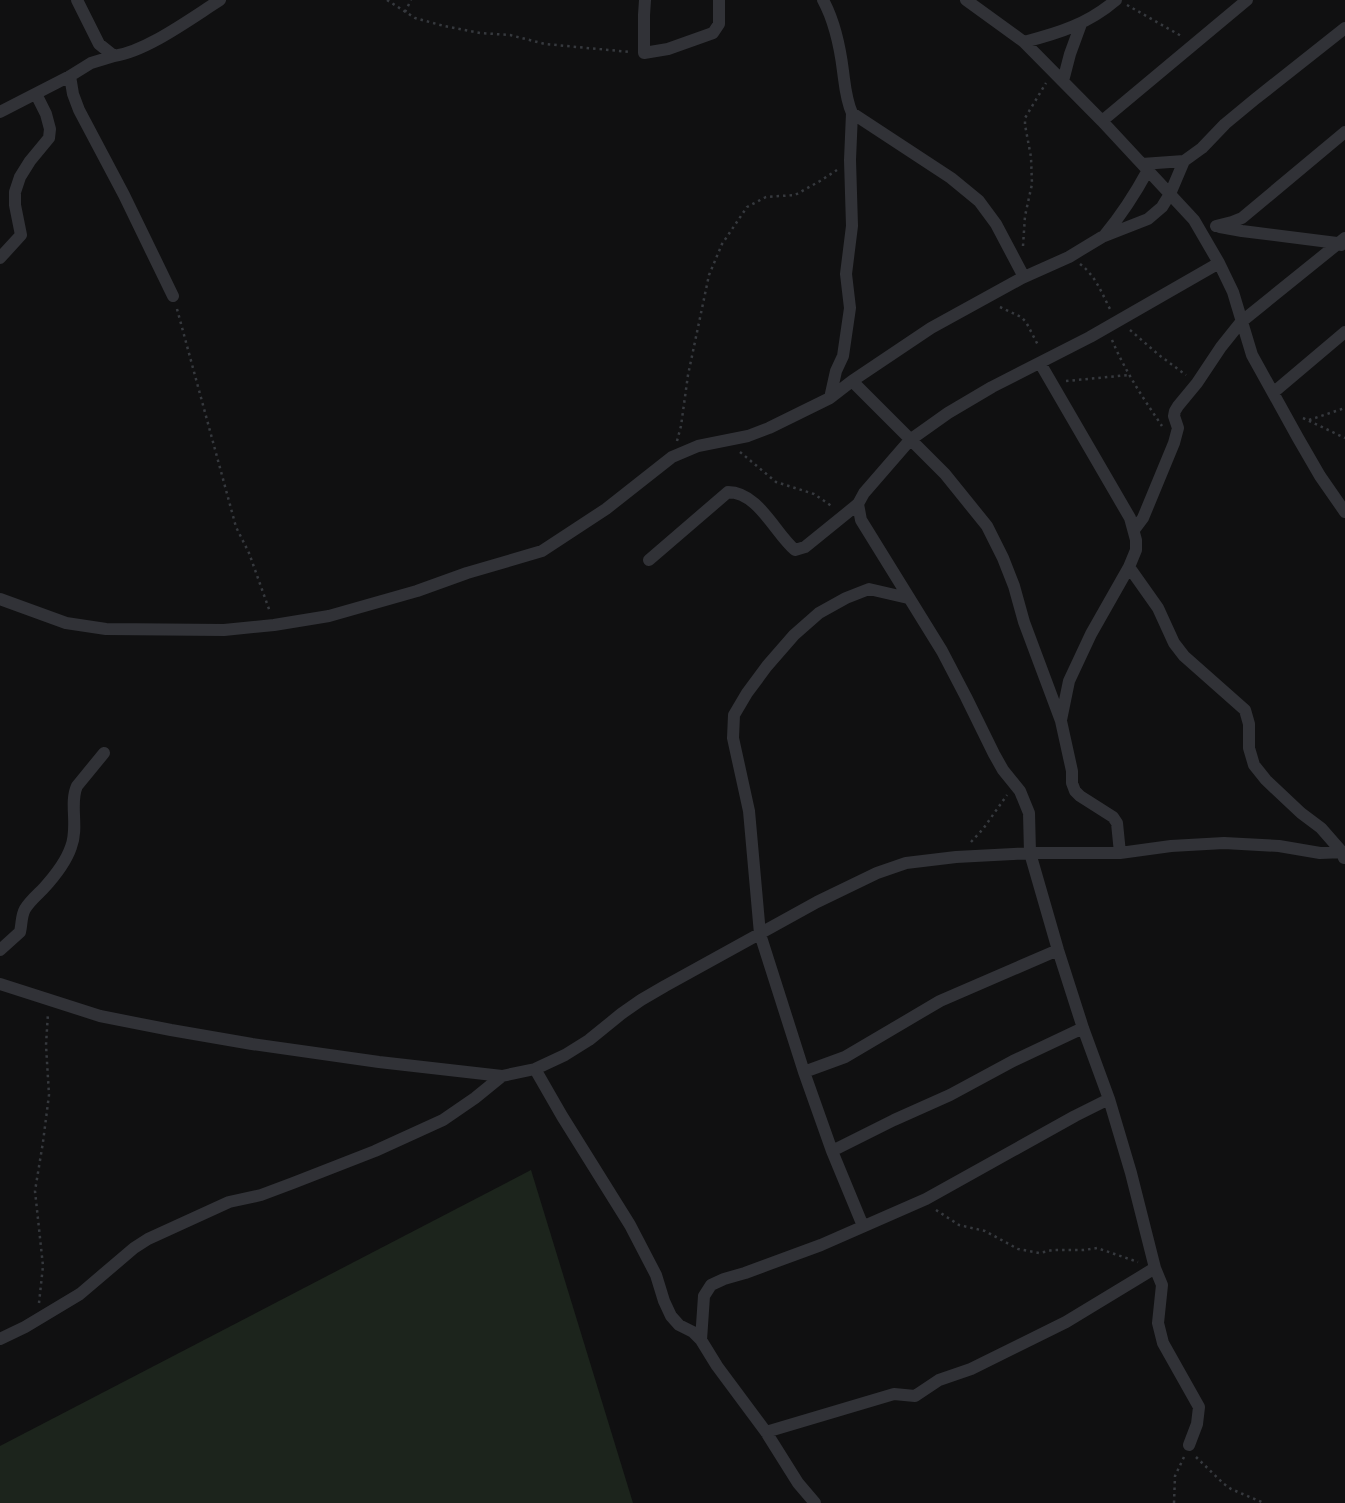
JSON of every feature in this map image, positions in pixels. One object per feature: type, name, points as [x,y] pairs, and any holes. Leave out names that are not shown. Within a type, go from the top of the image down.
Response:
[{"type":"street","points":[[77,0],[99,44],[114,56]]},
{"type":"street","points":[[0,112],[70,76],[91,62],[125,54],[140,48],[220,0]]},
{"type":"street","points":[[645,0],[644,53],[668,49],[713,33],[719,24],[719,0]]},
{"type":"street","points":[[823,0],[832,16],[843,70],[846,102],[852,113],[951,178],[979,201],[996,224],[1023,276]]},
{"type":"street","points":[[966,0],[1024,42],[1064,81],[1194,220],[1219,263],[1233,292],[1252,355],[1320,476],[1345,512]]},
{"type":"street","points":[[1102,121],[1247,0]]},
{"type":"street","points":[[1024,42],[1050,36],[1081,24],[1120,2]]},
{"type":"street","points":[[1064,81],[1070,54],[1081,24]]},
{"type":"street","points":[[1145,167],[1184,161],[1202,148],[1225,124],[1254,100],[1345,28]]},
{"type":"street","points":[[70,76],[73,94],[79,110],[124,195],[173,296]]},
{"type":"street","points":[[0,258],[21,235],[15,205],[15,192],[20,177],[30,161],[49,138],[50,129],[46,114],[36,94]]},
{"type":"street","points":[[830,398],[836,371],[843,356],[850,308],[846,274],[852,226],[850,160],[852,113]]},
{"type":"street","points":[[1216,226],[1242,218],[1345,132]]},
{"type":"street","points":[[0,599],[66,623],[106,629],[224,630],[274,625],[329,616],[542,552],[606,509],[672,457],[698,446],[748,436],[769,428],[830,398],[931,328],[1023,276],[1069,257],[1102,238],[1148,219],[1162,207],[1170,194],[1184,161]]},
{"type":"street","points":[[1102,238],[1135,195],[1145,167]]},
{"type":"street","points":[[1194,220],[1242,231],[1342,243]]},
{"type":"street","points":[[1134,530],[1144,518],[1174,443],[1178,428],[1174,416],[1175,411],[1197,383],[1221,347],[1242,322],[1342,243]]},
{"type":"street","points":[[649,560],[728,492],[736,492],[746,497],[762,511],[787,543],[795,550],[805,548],[858,504],[864,492],[910,440],[948,413],[992,387],[1114,323],[1219,263]]},
{"type":"street","points":[[1274,392],[1345,332]]},
{"type":"street","points":[[1042,361],[1050,382],[1130,518],[1136,540],[1136,550],[1129,567],[1091,634],[1069,681],[1060,721]]},
{"type":"street","points":[[852,381],[946,474],[986,526],[1006,565],[1014,586],[1024,622],[1060,721],[1075,791],[1113,817],[1118,823],[1120,853]]},
{"type":"street","points":[[858,504],[861,520],[942,651],[994,754],[1020,791],[1029,813],[1030,853],[1083,1028],[1109,1099],[1162,1285],[1158,1323],[1163,1343],[1199,1407],[1197,1424],[1189,1445]]},
{"type":"street","points":[[1129,567],[1158,608],[1174,643],[1184,656],[1245,710],[1249,724],[1249,748],[1254,765],[1266,780],[1301,813],[1321,828],[1344,855]]},
{"type":"street","points":[[864,1226],[832,1151],[804,1072],[760,934],[749,811],[733,738],[734,715],[747,693],[767,666],[794,635],[819,613],[846,598],[870,589],[908,598]]},
{"type":"street","points":[[0,950],[20,932],[25,909],[67,858],[75,830],[74,792],[76,786],[104,753]]},
{"type":"street","points":[[0,984],[100,1016],[198,1034],[379,1062],[502,1076],[535,1069],[565,1055],[589,1040],[642,1000],[817,902],[877,873],[906,863],[956,857],[1030,853],[1120,853],[1172,846],[1224,843],[1279,846],[1344,855]]},
{"type":"street","points":[[804,1072],[845,1057],[940,1001],[1058,950]]},
{"type":"street","points":[[832,1151],[950,1095],[1083,1028]]},
{"type":"street","points":[[535,1069],[630,1225],[656,1275],[671,1316],[679,1325],[693,1332],[701,1340],[717,1366],[766,1432],[798,1482],[816,1503]]},
{"type":"street","points":[[0,1339],[38,1320],[80,1294],[134,1248],[148,1239],[229,1202],[293,1183],[375,1151],[443,1120],[502,1076]]},
{"type":"street","points":[[701,1340],[704,1296],[711,1285],[812,1248],[926,1199],[1109,1099]]},
{"type":"street","points":[[766,1432],[894,1394],[915,1396],[940,1380],[970,1370],[1066,1322],[1156,1268]]},
{"type":"path","points":[[387,0],[415,18],[444,26],[480,33],[510,35],[545,44],[644,53]]},
{"type":"path","points":[[405,12],[411,0]]},
{"type":"path","points":[[1120,2],[1176,34],[1196,42]]},
{"type":"path","points":[[1023,276],[1024,216],[1032,184],[1031,156],[1025,118],[1054,72]]},
{"type":"path","points":[[672,457],[681,426],[688,375],[709,275],[722,244],[747,207],[766,197],[794,196],[820,182],[850,160]]},
{"type":"path","points":[[1069,257],[1088,270],[1092,276],[1114,323],[1121,362],[1146,403],[1174,443]]},
{"type":"path","points":[[173,296],[236,527],[249,553],[274,625]]},
{"type":"path","points":[[984,299],[1021,317],[1026,322],[1042,361]]},
{"type":"path","points":[[1114,323],[1197,383]]},
{"type":"path","points":[[1050,382],[1129,375]]},
{"type":"path","points":[[1309,420],[1345,408]]},
{"type":"path","points":[[1284,413],[1309,420],[1344,438]]},
{"type":"path","points":[[722,442],[741,453],[776,482],[814,494],[833,506],[843,517]]},
{"type":"path","points":[[956,857],[983,829],[1014,783]]},
{"type":"path","points":[[38,1320],[43,1266],[35,1191],[49,1095],[46,1045],[49,999]]},
{"type":"path","points":[[926,1199],[940,1213],[959,1225],[985,1231],[1018,1249],[1040,1252],[1097,1248],[1156,1268]]},
{"type":"path","points":[[1174,1503],[1175,1476],[1189,1445]]},
{"type":"path","points":[[1189,1445],[1196,1457],[1224,1484],[1231,1489],[1264,1503]]},
{"type":"shaded area","points":[[531,1170],[633,1503],[0,1503],[0,1446]]}]
